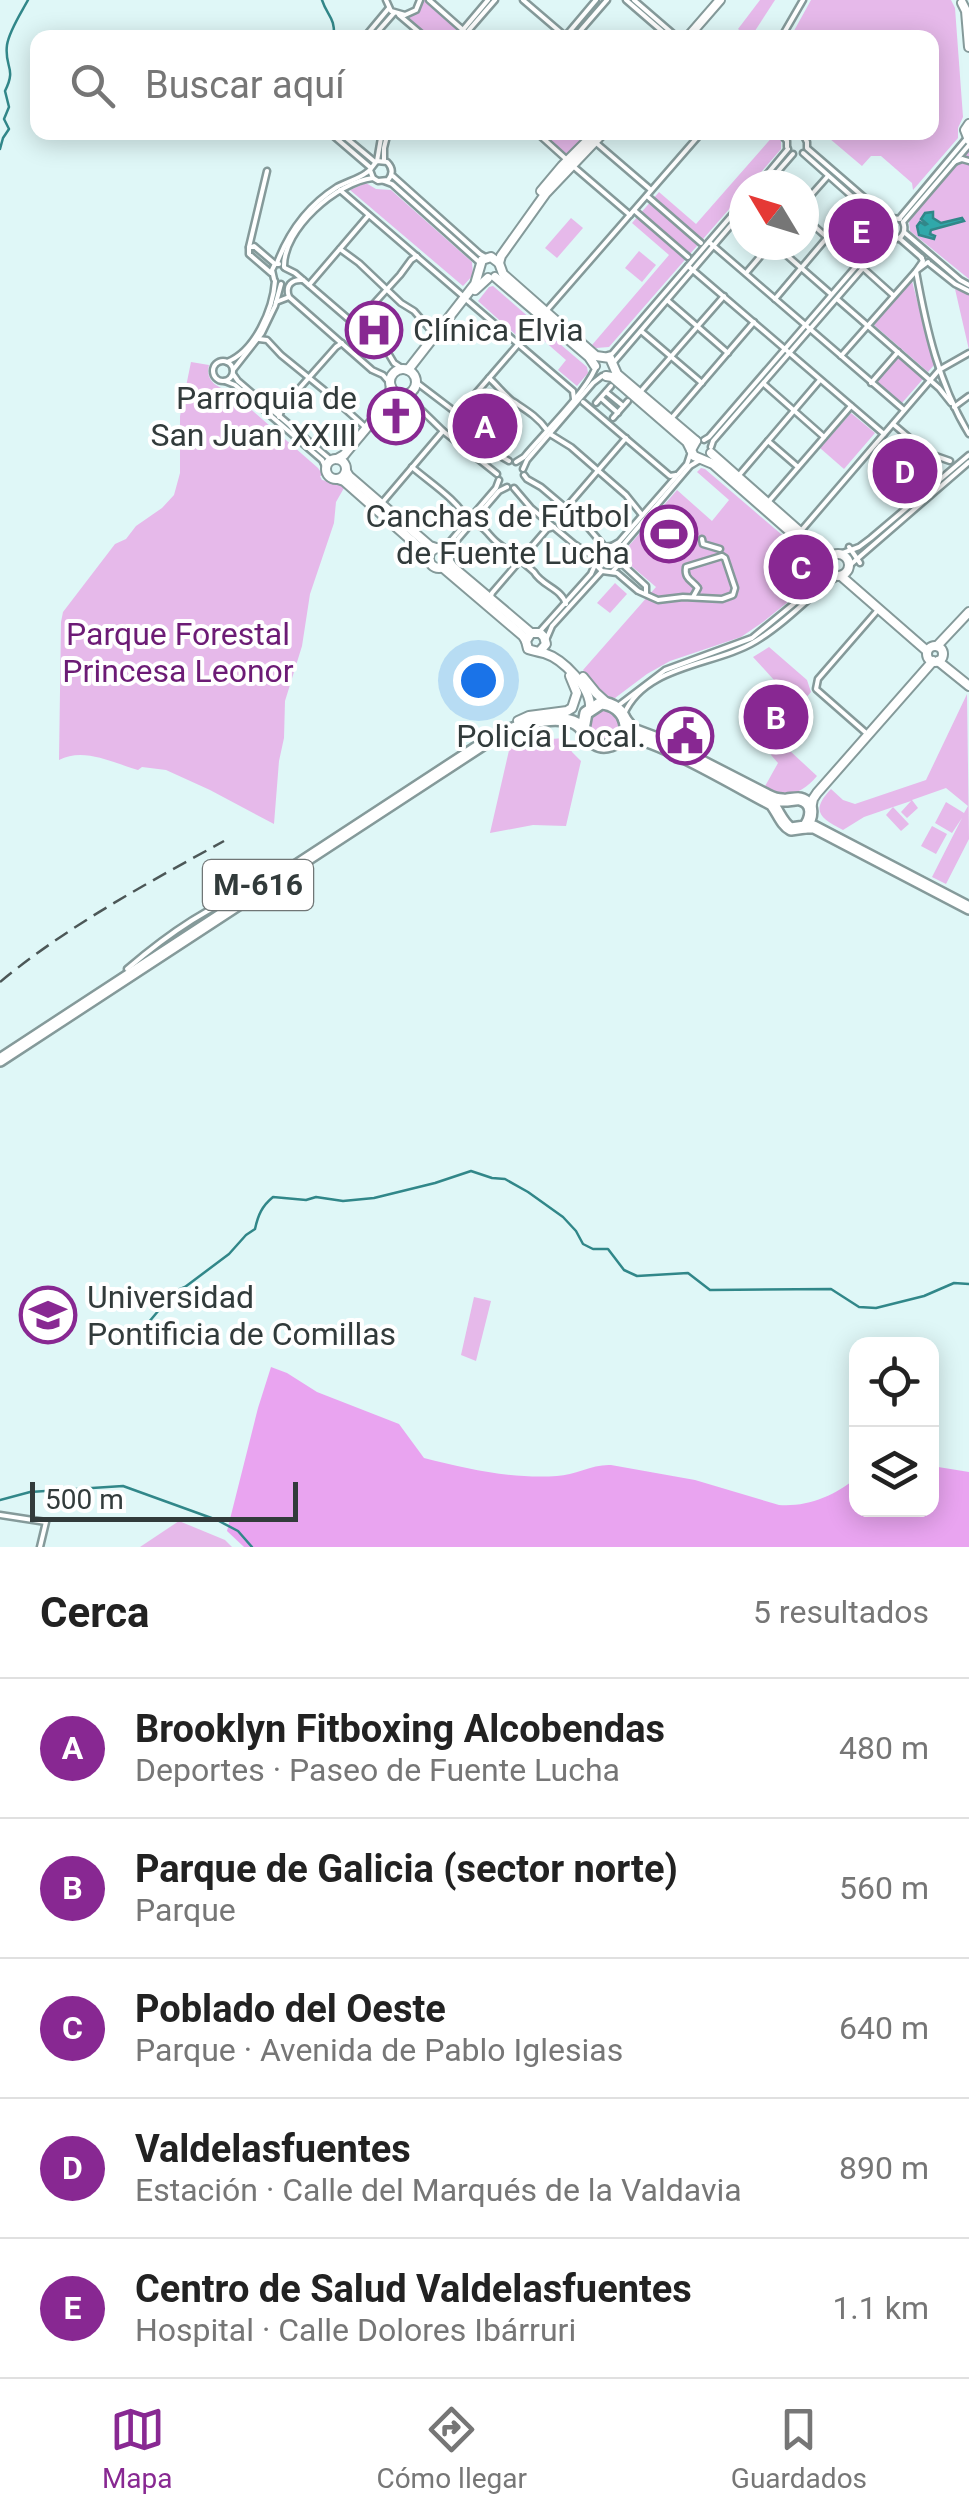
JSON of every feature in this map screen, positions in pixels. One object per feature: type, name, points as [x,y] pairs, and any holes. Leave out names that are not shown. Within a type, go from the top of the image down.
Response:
[{"type":"highway","name":"M-616","points":[[0,1057],[127,969],[478,740],[518,720],[576,717],[600,703],[618,711],[633,730],[766,795],[794,800],[822,826],[969,905]]},
{"type":"highway","points":[[583,729],[588,711]]},
{"type":"highway","points":[[618,711],[622,736]]},
{"type":"highway","name":"M-616","points":[[0,1057],[489,740],[515,727],[540,722],[574,722],[590,741],[604,746],[627,735],[652,742],[772,804],[787,827],[814,827],[969,905]]},
{"type":"highway","points":[[780,814],[794,800]]},
{"type":"highway","points":[[805,827],[811,812]]},
{"type":"main road","points":[[693,30],[723,0]]},
{"type":"main road","points":[[963,2],[969,47]]},
{"type":"main road","points":[[968,141],[969,124]]},
{"type":"main road","points":[[531,635],[441,556],[426,550],[347,483],[329,476],[390,394],[394,373],[410,374],[418,366],[476,282],[587,140]]},
{"type":"main road","points":[[490,267],[596,356],[614,365],[696,446],[705,459],[700,460]]},
{"type":"main road","points":[[338,479],[337,464],[382,413],[402,394],[411,392],[410,374],[466,299]]},
{"type":"main road","points":[[544,314],[600,372],[612,377],[824,552],[829,568]]},
{"type":"main road","points":[[600,372],[602,356]]},
{"type":"main road","points":[[600,372],[614,365]]},
{"type":"main road","points":[[391,385],[402,394]]},
{"type":"main road","points":[[700,460],[713,464],[829,568],[849,569],[935,654]]},
{"type":"main road","points":[[337,464],[441,556],[523,636],[542,634],[549,655],[587,690],[591,700],[588,711]]},
{"type":"main road","points":[[829,568],[845,558],[849,569],[880,608],[969,683]]},
{"type":"main road","points":[[811,812],[817,793],[969,615]]},
{"type":"main road","points":[[531,635],[528,649],[544,645]]},
{"type":"main road","points":[[544,645],[618,711]]},
{"type":"main road","points":[[794,800],[816,789],[935,654]]},
{"type":"main road","points":[[518,720],[572,708],[577,699],[576,688],[564,667]]},
{"type":"street","points":[[386,0],[416,30]]},
{"type":"street","points":[[373,30],[394,12],[411,13],[420,0]]},
{"type":"street","points":[[428,0],[458,30]]},
{"type":"street","points":[[466,30],[492,0]]},
{"type":"street","points":[[523,0],[556,30]]},
{"type":"street","points":[[570,30],[596,0]]},
{"type":"street","points":[[581,30],[607,0]]},
{"type":"street","points":[[626,0],[661,30]]},
{"type":"street","points":[[634,0],[674,30]]},
{"type":"street","points":[[786,30],[803,0]]},
{"type":"street","points":[[379,30],[394,12]]},
{"type":"street","points":[[340,140],[374,165]]},
{"type":"street","points":[[347,140],[374,165]]},
{"type":"street","points":[[372,178],[382,140]]},
{"type":"street","points":[[384,140],[384,161],[395,180],[490,267]]},
{"type":"street","points":[[545,140],[688,257]]},
{"type":"street","points":[[594,140],[701,242]]},
{"type":"street","points":[[458,414],[695,140]]},
{"type":"street","points":[[805,150],[806,140]]},
{"type":"street","points":[[787,141],[790,151]]},
{"type":"street","points":[[901,220],[968,141]]},
{"type":"street","points":[[901,220],[968,141]]},
{"type":"street","points":[[772,170],[790,151],[805,150],[888,219],[901,220]]},
{"type":"street","points":[[805,150],[828,176],[884,224],[887,236]]},
{"type":"street","points":[[777,170],[790,151]]},
{"type":"street","points":[[954,162],[969,160]]},
{"type":"street","points":[[225,381],[259,339],[276,302],[276,264],[295,226],[316,202],[384,161]]},
{"type":"street","points":[[266,172],[249,254],[289,297],[391,385]]},
{"type":"street","points":[[384,181],[391,174]]},
{"type":"street","points":[[819,186],[828,176]]},
{"type":"street","points":[[337,464],[322,460],[234,384],[216,378],[214,369],[235,359],[258,331],[277,282],[286,277],[285,254],[301,225],[340,190],[372,178],[392,184],[490,267]]},
{"type":"street","points":[[340,190],[572,391],[578,401],[673,475]]},
{"type":"street","points":[[775,299],[858,201]]},
{"type":"street","points":[[309,284],[369,215]]},
{"type":"street","points":[[884,224],[888,219]]},
{"type":"street","points":[[901,220],[904,232],[969,288]]},
{"type":"street","points":[[614,365],[729,221]]},
{"type":"street","points":[[711,244],[729,227]]},
{"type":"street","points":[[819,230],[894,296]]},
{"type":"street","points":[[899,238],[904,232]]},
{"type":"street","points":[[887,236],[899,238],[955,284],[969,288]]},
{"type":"street","points":[[531,635],[545,628],[591,574],[598,550],[619,542],[673,475],[687,464],[696,446],[787,352],[887,236]]},
{"type":"street","points":[[711,244],[904,410]]},
{"type":"street","points":[[250,246],[309,284],[388,353],[394,363],[491,442],[502,457],[512,461]]},
{"type":"street","points":[[340,249],[414,311],[435,336]]},
{"type":"street","points":[[358,328],[358,320],[417,256]]},
{"type":"street","points":[[922,257],[915,275],[939,370],[969,434]]},
{"type":"street","points":[[745,273],[758,260]]},
{"type":"street","points":[[792,260],[930,380],[954,407]]},
{"type":"street","points":[[841,356],[928,262]]},
{"type":"street","points":[[691,268],[884,434]]},
{"type":"street","points":[[602,356],[612,354],[691,268]]},
{"type":"street","points":[[289,297],[290,284],[303,280]]},
{"type":"street","points":[[640,393],[724,296]]},
{"type":"street","points":[[276,302],[289,297]]},
{"type":"street","points":[[666,300],[728,353]]},
{"type":"street","points":[[670,420],[754,322]]},
{"type":"street","points":[[640,330],[702,383]]},
{"type":"street","points":[[259,339],[267,340],[361,421],[364,428]]},
{"type":"street","points":[[280,417],[282,408],[336,346],[342,344]]},
{"type":"street","points":[[696,446],[715,438],[787,352]]},
{"type":"street","points":[[872,383],[898,352]]},
{"type":"street","points":[[800,532],[939,370],[969,354]]},
{"type":"street","points":[[227,362],[238,381],[337,464]]},
{"type":"street","points":[[441,556],[496,488],[501,466],[524,457],[600,372]]},
{"type":"street","points":[[489,378],[626,495],[642,515]]},
{"type":"street","points":[[736,477],[820,380]]},
{"type":"street","points":[[763,384],[824,437]]},
{"type":"street","points":[[596,388],[623,407]]},
{"type":"street","points":[[572,391],[582,392]]},
{"type":"street","points":[[578,401],[582,392]]},
{"type":"street","points":[[596,403],[606,393]]},
{"type":"street","points":[[606,393],[618,412]]},
{"type":"street","points":[[402,394],[480,462],[494,469],[498,477]]},
{"type":"street","points":[[954,407],[969,396]]},
{"type":"street","points":[[613,418],[628,401]]},
{"type":"street","points":[[767,503],[851,406]]},
{"type":"street","points":[[893,424],[936,464]]},
{"type":"street","points":[[380,504],[443,431]]},
{"type":"street","points":[[518,481],[527,460],[548,432]]},
{"type":"street","points":[[569,511],[570,503],[626,438]]},
{"type":"street","points":[[768,441],[798,467]]},
{"type":"street","points":[[926,452],[950,461]]},
{"type":"street","points":[[618,711],[642,686],[665,670],[752,638],[850,549],[871,538],[969,459]]},
{"type":"street","points":[[849,569],[969,459]]},
{"type":"street","points":[[646,593],[646,586],[623,566],[620,552],[700,460]]},
{"type":"street","points":[[512,461],[522,494],[531,508],[602,571],[619,574],[638,591],[658,600],[731,597],[736,589],[725,558],[686,567],[690,582],[698,588],[693,597]]},
{"type":"street","points":[[922,496],[915,483],[927,464]]},
{"type":"street","points":[[412,467],[470,522]]},
{"type":"street","points":[[498,477],[518,481]]},
{"type":"street","points":[[441,556],[500,491],[527,479],[586,525],[604,546]]},
{"type":"street","points":[[470,522],[478,523],[564,597],[566,604]]},
{"type":"street","points":[[490,600],[548,529],[554,527]]},
{"type":"street","points":[[702,538],[703,544],[720,548]]},
{"type":"street","points":[[612,546],[620,552]]},
{"type":"street","points":[[849,569],[850,549]]},
{"type":"street","points":[[612,572],[621,562]]},
{"type":"street","points":[[618,711],[660,678],[756,641],[829,568]]},
{"type":"street","points":[[544,645],[552,626],[602,571]]},
{"type":"street","points":[[865,732],[816,688],[818,678],[880,608]]},
{"type":"street","points":[[0,1515],[46,1522],[40,1547]]},
{"type":"green space","points":[[422,0],[427,0],[460,29],[421,30],[404,16],[416,10]]},
{"type":"green space","points":[[760,0],[775,0],[756,30],[738,29]]},
{"type":"green space","points":[[811,0],[951,0],[955,8],[963,117],[958,138],[913,190],[912,183],[881,156],[871,156],[862,166],[831,140],[939,140],[939,30],[794,30]]},
{"type":"green space","points":[[548,140],[584,140],[567,157]]},
{"type":"green space","points":[[770,140],[780,140],[781,149],[763,170],[743,170]]},
{"type":"green space","points":[[969,150],[969,279],[910,231],[909,221]]},
{"type":"green space","points":[[366,183],[376,189],[391,190],[472,262],[473,275],[463,286],[350,190]]},
{"type":"green space","points":[[729,186],[729,209],[609,347],[596,348],[592,345],[669,255],[632,223],[659,192],[696,224]]},
{"type":"green space","points":[[571,218],[583,228],[557,258],[545,248]]},
{"type":"green space","points":[[639,251],[656,265],[642,282],[625,268]]},
{"type":"green space","points":[[912,281],[934,365],[928,372],[874,325]]},
{"type":"green space","points":[[493,286],[531,319],[516,335],[478,301]]},
{"type":"green space","points":[[955,289],[969,294],[969,350]]},
{"type":"green space","points":[[540,327],[587,367],[588,373],[577,386],[558,370],[566,360],[535,333]]},
{"type":"green space","points":[[894,353],[923,379],[902,403],[873,378]]},
{"type":"green space","name":"Parque Forestal Princesa Leonor","points":[[191,362],[209,365],[213,383],[230,391],[318,468],[322,480],[344,488],[336,502],[334,523],[310,594],[302,646],[285,701],[274,824],[166,770],[138,770],[78,755],[59,760],[63,612],[115,544],[126,539],[174,495],[180,473],[180,416]]},
{"type":"green space","points":[[851,413],[875,433],[844,469],[820,448]]},
{"type":"green space","points":[[701,468],[822,569],[820,576],[741,637],[670,661],[615,698],[604,696],[583,670],[656,587],[629,564],[627,548],[677,490],[712,521],[729,500],[697,472]]},
{"type":"green space","points":[[615,583],[627,594],[610,613],[597,603]]},
{"type":"green space","points":[[769,647],[807,680],[811,692],[787,720],[789,750],[817,776],[793,793],[764,788],[778,763],[771,755],[776,739],[761,721],[774,680],[753,657]]},
{"type":"green space","points":[[967,694],[969,839],[946,884],[932,877],[962,818],[952,833],[935,823],[946,802],[964,813],[968,806],[946,788],[912,800],[918,808],[907,818],[901,812],[911,801],[864,817],[843,830],[824,818],[821,803],[831,789],[855,804],[926,780]]},
{"type":"green space","points":[[601,706],[617,711],[622,728],[616,738],[605,743],[588,735],[587,717]]},
{"type":"green space","points":[[565,738],[581,761],[566,826],[533,825],[490,833],[510,746]]},
{"type":"green space","points":[[893,807],[909,824],[901,831],[886,815]]},
{"type":"green space","points":[[932,826],[947,834],[936,854],[921,846]]},
{"type":"green space","points":[[474,1297],[491,1301],[476,1361],[461,1355]]},
{"type":"green space","points":[[179,1521],[225,1540],[232,1547],[140,1547]]},
{"type":"shaded area","points":[[271,1367],[317,1392],[399,1424],[424,1458],[523,1476],[557,1476],[611,1465],[695,1480],[779,1505],[820,1499],[849,1483],[849,1517],[939,1517],[939,1467],[969,1472],[969,1547],[244,1547],[227,1531]]},
{"type":"water","points":[[933,212],[933,218],[941,223],[962,218],[964,221],[931,230],[934,239],[919,235],[917,226],[920,222],[927,224],[921,219],[925,213]]},
{"type":"waterway","points":[[0,149],[9,129],[4,119],[9,107],[5,91],[10,77],[7,45],[28,0]]},
{"type":"waterway","points":[[322,0],[334,30]]},
{"type":"waterway","points":[[124,1336],[143,1329],[175,1291],[229,1254],[255,1229],[261,1211],[273,1197],[343,1201],[374,1198],[471,1171],[505,1179],[528,1192],[563,1217],[583,1244],[608,1249],[624,1270],[637,1276],[688,1273],[710,1290],[831,1289],[859,1307],[876,1308],[924,1296],[954,1283],[969,1284]]},
{"type":"waterway","points":[[143,1299],[175,1291]]},
{"type":"waterway","points":[[0,1500],[30,1492],[123,1486],[217,1520],[238,1531],[252,1547]]},
{"type":"railway","points":[[0,982],[81,924],[224,841]]},
{"type":"place","name":"Centro de Salud Valdelasfuentes","points":[[861,231]]},
{"type":"place","name":"Clínica Elvia","points":[[374,330]]},
{"type":"place","name":"Parroquia de San Juan XXIII","points":[[396,416]]},
{"type":"place","name":"Brooklyn Fitboxing Alcobendas","points":[[485,426]]},
{"type":"place","name":"Valdelasfuentes","points":[[905,471]]},
{"type":"place","name":"Canchas de Fútbol de Fuente Lucha","points":[[669,534]]},
{"type":"place","name":"Poblado del Oeste","points":[[801,567]]},
{"type":"place","name":"Parque de Galicia (sector norte)","points":[[776,717]]},
{"type":"place","name":"Policía Local.","points":[[685,736]]},
{"type":"place","name":"Universidad Pontificia de Comillas","points":[[48,1315]]}]
